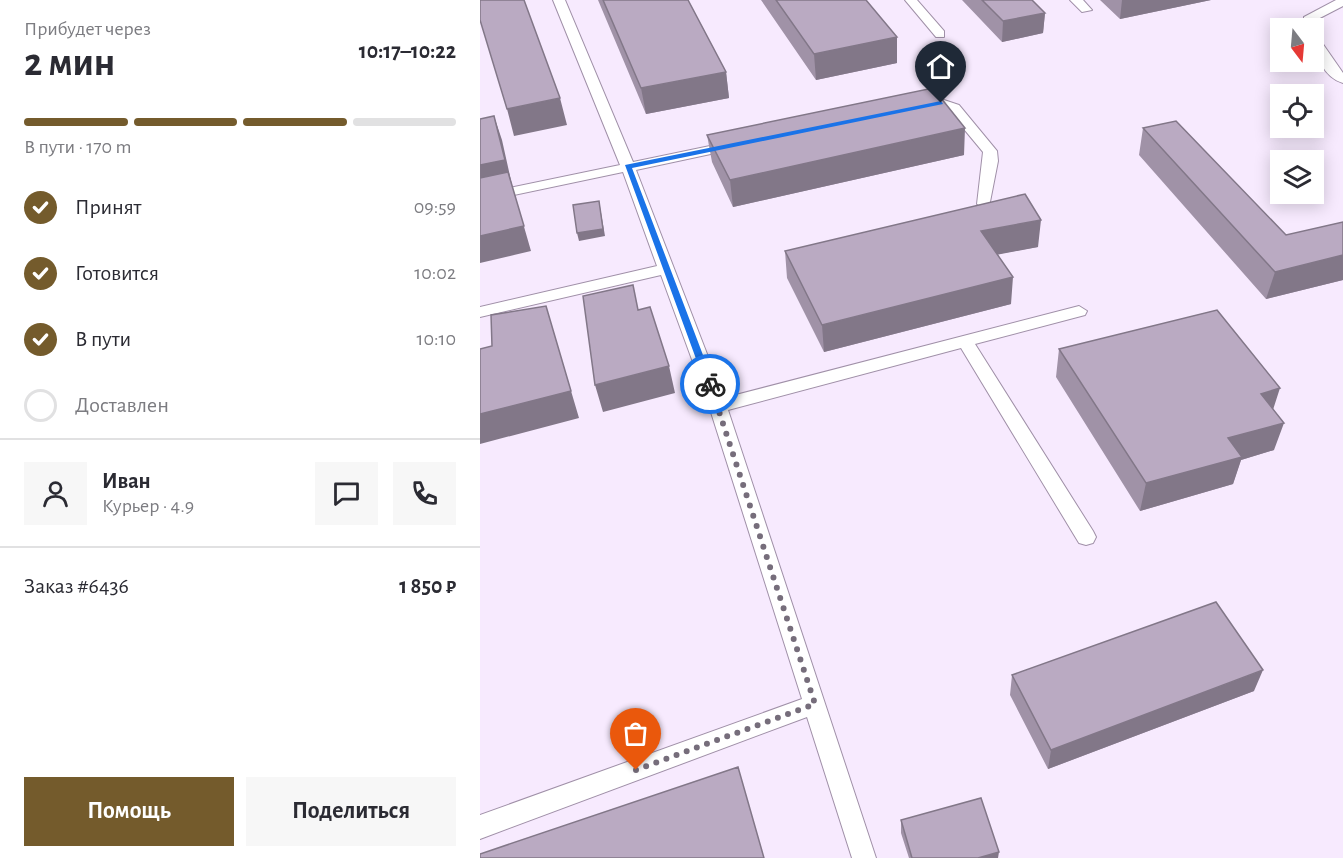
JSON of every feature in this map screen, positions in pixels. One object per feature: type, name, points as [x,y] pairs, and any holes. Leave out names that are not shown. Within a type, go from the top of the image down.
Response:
[{"type":"lane","points":[[559,0],[628,167],[718,406],[864,858]]},
{"type":"lane","points":[[911,0],[940,34]]},
{"type":"lane","points":[[1076,0],[1086,10]]},
{"type":"lane","points":[[1312,18],[1343,1]]},
{"type":"lane","points":[[1324,56],[1333,70],[1343,79]]},
{"type":"lane","points":[[906,110],[941,103],[954,108],[983,142],[990,151],[991,161],[984,204]]},
{"type":"lane","points":[[480,198],[744,143]]},
{"type":"lane","points":[[480,312],[665,269]]},
{"type":"lane","points":[[718,406],[1079,311]]},
{"type":"lane","points":[[966,341],[1086,537]]},
{"type":"lane","points":[[480,827],[815,704]]},
{"type":"building","points":[[480,0],[524,0],[560,98],[507,109],[480,20]]},
{"type":"building","points":[[603,0],[688,0],[726,72],[641,88]]},
{"type":"building","points":[[776,0],[866,0],[897,37],[814,54]]},
{"type":"building","points":[[982,0],[1032,0],[1045,13],[1003,21]]},
{"type":"building","points":[[933,88],[965,128],[730,180],[707,135]]},
{"type":"building","points":[[494,116],[505,160],[480,165],[480,119]]},
{"type":"building","points":[[1176,121],[1286,235],[1343,222],[1343,255],[1275,272],[1143,128]]},
{"type":"building","points":[[508,172],[524,226],[480,236],[480,178]]},
{"type":"building","points":[[1025,194],[1041,220],[981,231],[1013,277],[822,325],[785,251]]},
{"type":"building","points":[[599,201],[603,229],[577,233],[573,205]]},
{"type":"building","points":[[633,285],[638,310],[650,307],[669,366],[595,385],[583,296]]},
{"type":"building","points":[[546,306],[571,391],[480,414],[480,349],[492,346],[491,315]]},
{"type":"building","points":[[1217,310],[1280,388],[1261,394],[1284,423],[1228,438],[1242,457],[1146,483],[1059,349]]},
{"type":"building","points":[[1216,602],[1263,670],[1051,750],[1012,675]]},
{"type":"building","points":[[738,767],[764,858],[480,858],[480,854]]},
{"type":"building","points":[[981,798],[999,852],[978,858],[912,858],[901,820]]},
{"type":"way so far","points":[[636,770],[815,704],[710,384]]},
{"type":"route","points":[[710,384],[628,167],[941,103]]}]
